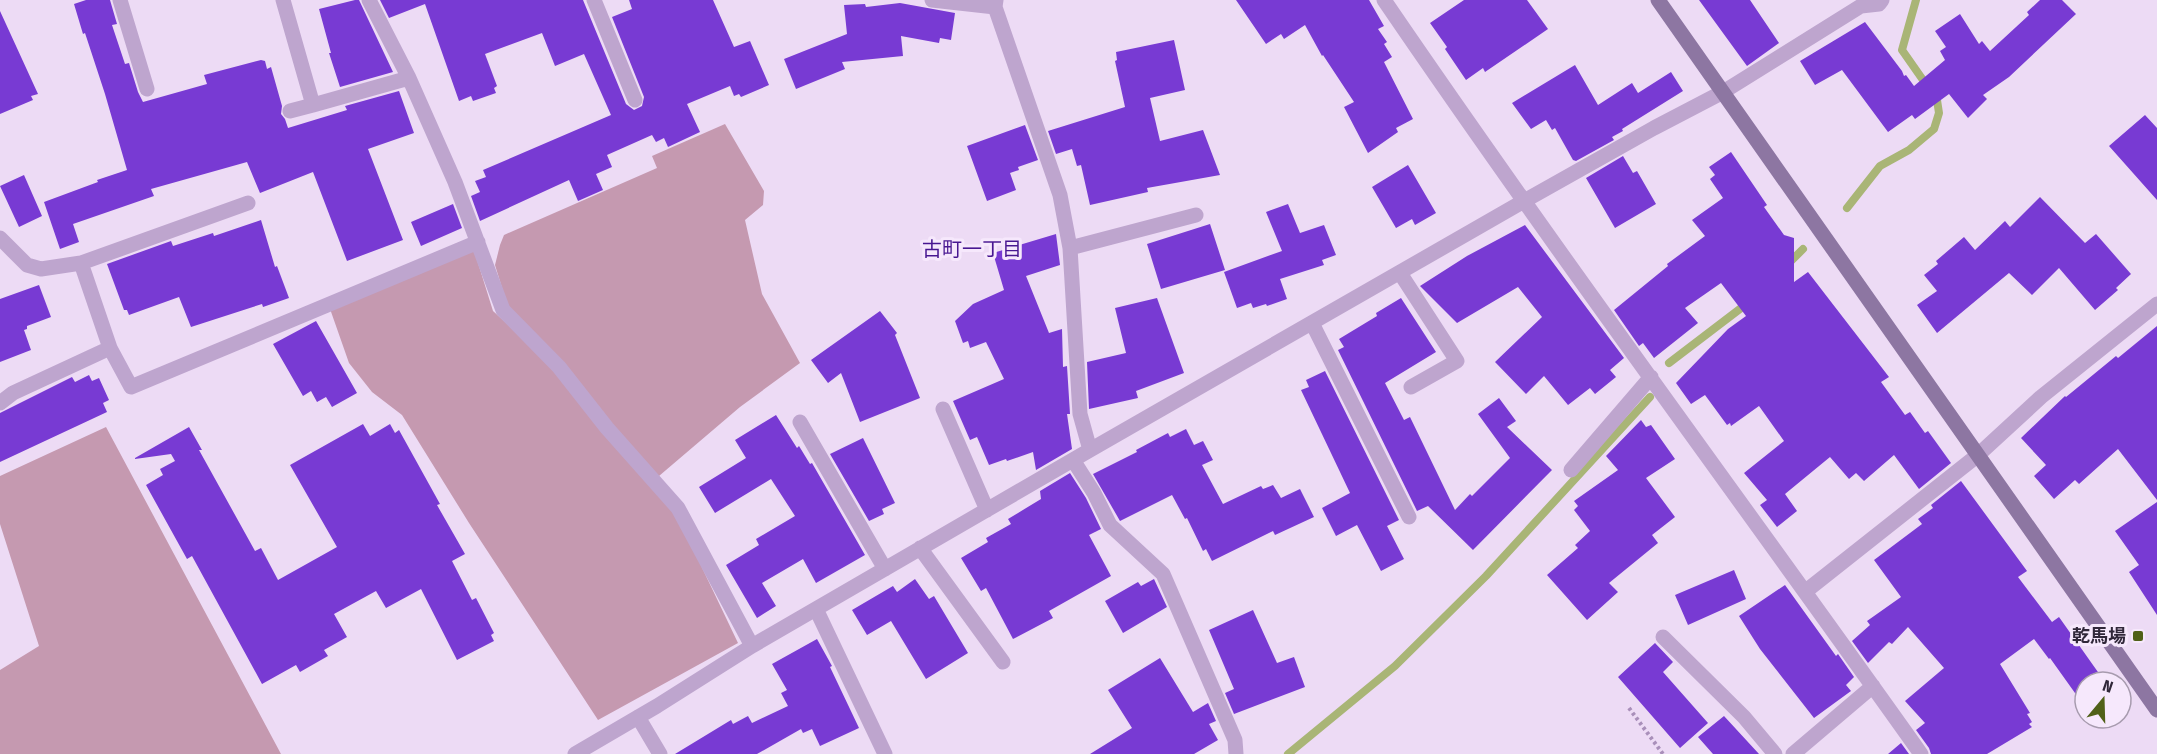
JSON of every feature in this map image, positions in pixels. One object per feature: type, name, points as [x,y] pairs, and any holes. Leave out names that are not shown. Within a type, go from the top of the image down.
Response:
[{"type":"street","points":[[120,0],[147,89]]},
{"type":"street","points":[[283,0],[313,105]]},
{"type":"street","points":[[369,0],[409,78],[455,182],[503,310],[559,367],[607,428],[678,508],[752,646]]},
{"type":"street","points":[[594,0],[635,100]]},
{"type":"street","points":[[932,0],[995,3],[1060,195],[1070,248],[1080,414],[1090,450]]},
{"type":"street","points":[[1384,0],[1524,201],[1921,754]]},
{"type":"street","points":[[1658,0],[2157,710]]},
{"type":"street","points":[[575,754],[885,568],[1524,201],[1723,92],[1859,3],[1880,4],[1882,0]]},
{"type":"street","points":[[290,111],[409,78]]},
{"type":"street","points":[[0,238],[27,265],[41,269],[81,263],[248,203]]},
{"type":"street","points":[[1070,248],[1196,215]]},
{"type":"street","points":[[81,263],[110,348],[131,387],[478,242]]},
{"type":"street","points":[[1400,273],[1457,361],[1411,387]]},
{"type":"street","points":[[1806,591],[1978,455],[2042,397],[2157,304]]},
{"type":"street","points":[[1312,323],[1408,517]]},
{"type":"street","points":[[0,403],[13,393],[110,348]]},
{"type":"street","points":[[1571,470],[1651,377]]},
{"type":"street","points":[[943,409],[987,510]]},
{"type":"street","points":[[800,422],[885,568]]},
{"type":"street","points":[[1073,460],[1094,493],[1110,525],[1163,574],[1235,740],[1236,754]]},
{"type":"street","points":[[920,548],[1003,662]]},
{"type":"street","points":[[816,609],[885,754]]},
{"type":"street","points":[[1663,637],[1744,717],[1775,754]]},
{"type":"street","points":[[1793,754],[1873,686]]},
{"type":"street","points":[[638,717],[660,754]]},
{"type":"path","points":[[1629,708],[1663,754]]},
{"type":"shaded area","points":[[725,124],[764,191],[763,205],[745,220],[762,294],[800,363],[740,407],[659,476],[616,431],[507,304],[495,265],[504,235],[657,168],[652,156]]},
{"type":"shaded area","points":[[474,250],[493,311],[559,371],[675,511],[738,643],[598,720],[469,523],[402,415],[372,392],[349,363],[329,306]]},
{"type":"shaded area","points":[[106,427],[281,754],[0,754],[0,670],[39,646],[0,524],[0,476]]},
{"type":"building","points":[[86,0],[110,0],[117,24],[112,25],[125,64],[129,63],[143,102],[207,84],[204,75],[261,60],[265,61],[267,69],[271,67],[282,106],[281,114],[288,128],[347,110],[345,106],[399,91],[414,133],[368,149],[403,240],[347,261],[313,172],[260,193],[247,162],[151,189],[154,196],[73,224],[79,242],[60,249],[44,202],[127,170],[105,94],[74,4]]},
{"type":"building","points":[[359,0],[393,72],[340,87],[319,9]]},
{"type":"building","points":[[380,0],[583,0],[626,104],[634,110],[642,106],[644,97],[612,17],[632,9],[629,0],[713,0],[734,47],[750,41],[769,85],[741,97],[739,94],[734,96],[730,86],[687,104],[700,132],[668,147],[664,138],[656,142],[652,135],[607,155],[612,167],[596,174],[603,190],[578,201],[569,180],[480,221],[471,196],[480,192],[475,181],[486,177],[483,170],[611,115],[584,54],[555,66],[542,33],[485,54],[497,86],[494,88],[496,93],[473,101],[471,96],[459,101],[425,4],[389,18]]},
{"type":"building","points":[[1236,0],[1369,0],[1384,26],[1378,29],[1387,42],[1384,44],[1392,57],[1384,62],[1413,119],[1396,128],[1398,132],[1368,153],[1344,107],[1354,102],[1322,56],[1305,25],[1284,39],[1281,34],[1266,44]]},
{"type":"building","points":[[1464,0],[1527,0],[1548,29],[1485,72],[1483,68],[1466,80],[1430,23]]},
{"type":"building","points":[[1699,0],[1750,0],[1779,43],[1747,66]]},
{"type":"building","points":[[2040,0],[2062,0],[2076,14],[2009,77],[1983,95],[1987,99],[1968,118],[1949,94],[1915,119],[1912,115],[1888,132],[1842,70],[1815,85],[1800,61],[1865,22],[1904,76],[1906,75],[1914,86],[1945,60],[1940,51],[1946,47],[1935,31],[1960,14],[1979,44],[1982,41],[1990,51],[2029,15],[2027,12]]},
{"type":"building","points":[[900,3],[955,13],[951,40],[940,38],[939,43],[901,36],[903,56],[842,62],[845,69],[796,89],[784,59],[847,34],[844,5],[865,4],[866,7]]},
{"type":"building","points":[[0,11],[38,94],[31,96],[33,100],[0,114]]},
{"type":"building","points":[[1174,40],[1185,90],[1150,98],[1160,141],[1203,130],[1220,175],[1147,188],[1148,192],[1090,205],[1081,165],[1077,166],[1072,149],[1056,154],[1048,131],[1125,107],[1115,61],[1117,60],[1116,52]]},
{"type":"building","points":[[1575,65],[1598,105],[1632,83],[1638,93],[1671,72],[1683,91],[1622,129],[1623,131],[1612,137],[1614,140],[1576,161],[1573,160],[1555,128],[1552,130],[1546,120],[1531,129],[1512,103]]},
{"type":"building","points":[[2145,115],[2157,128],[2157,200],[2109,146]]},
{"type":"building","points":[[1025,125],[1038,160],[1018,167],[1019,170],[1010,173],[1016,190],[987,201],[967,146]]},
{"type":"building","points":[[1731,152],[1767,205],[1764,207],[1784,235],[1794,238],[1794,282],[1808,272],[1889,377],[1881,382],[1905,415],[1910,412],[1925,433],[1928,431],[1951,463],[1919,489],[1894,455],[1864,481],[1856,473],[1849,479],[1830,457],[1785,494],[1797,511],[1777,527],[1760,505],[1767,500],[1744,473],[1784,441],[1759,406],[1731,426],[1730,423],[1727,425],[1705,395],[1691,404],[1676,383],[1728,329],[1746,316],[1721,283],[1685,308],[1698,323],[1654,358],[1643,343],[1639,346],[1614,310],[1668,266],[1667,264],[1705,236],[1692,220],[1723,198],[1710,179],[1715,175],[1709,167]]},
{"type":"building","points":[[1623,156],[1633,173],[1637,171],[1656,204],[1615,228],[1586,178]]},
{"type":"building","points":[[1408,165],[1436,213],[1415,225],[1412,219],[1396,228],[1372,187]]},
{"type":"building","points":[[24,175],[42,216],[19,227],[0,186]]},
{"type":"building","points":[[2040,197],[2085,243],[2096,234],[2131,274],[2116,288],[2118,290],[2095,310],[2059,268],[2032,295],[2009,273],[1937,333],[1917,305],[1937,291],[1924,275],[1938,264],[1936,261],[1964,237],[1975,250],[2005,221],[2010,227]]},
{"type":"building","points":[[453,204],[462,228],[421,246],[411,222]]},
{"type":"building","points":[[1288,204],[1300,233],[1324,225],[1336,255],[1322,260],[1324,265],[1280,279],[1287,299],[1267,306],[1266,304],[1253,308],[1251,303],[1237,308],[1224,272],[1282,251],[1266,212]]},
{"type":"building","points":[[261,220],[275,267],[277,266],[289,298],[263,307],[262,304],[191,327],[179,297],[129,315],[127,310],[124,310],[107,264],[171,241],[173,246],[213,233],[214,236]]},
{"type":"building","points":[[1210,224],[1225,270],[1161,289],[1147,244]]},
{"type":"building","points":[[1525,225],[1624,358],[1610,370],[1616,377],[1595,394],[1590,388],[1568,405],[1544,376],[1526,394],[1495,362],[1542,317],[1518,287],[1457,323],[1420,286],[1467,256]]},
{"type":"building","points":[[1056,234],[1060,265],[1026,276],[1049,333],[1062,329],[1063,367],[1067,366],[1070,414],[1067,414],[1072,449],[1036,470],[1033,452],[989,465],[977,437],[970,440],[953,401],[1004,379],[986,342],[970,348],[968,341],[963,343],[955,321],[973,304],[1004,290],[993,253]]},
{"type":"building","points":[[39,285],[51,317],[27,326],[24,330],[31,350],[0,362],[0,299]]},
{"type":"building","points":[[1157,298],[1184,373],[1136,391],[1138,398],[1089,409],[1087,362],[1126,353],[1115,308]]},
{"type":"building","points":[[1401,298],[1436,352],[1385,383],[1404,420],[1410,417],[1455,510],[1510,458],[1478,414],[1499,398],[1516,421],[1507,427],[1552,470],[1473,550],[1428,506],[1417,511],[1338,350],[1344,347],[1339,339]]},
{"type":"building","points":[[880,311],[897,333],[895,335],[920,398],[860,422],[841,373],[828,383],[811,360]]},
{"type":"building","points":[[316,321],[357,393],[332,407],[326,397],[317,402],[311,391],[303,396],[273,344]]},
{"type":"building","points":[[2157,326],[2157,500],[2118,449],[2079,484],[2075,480],[2054,499],[2034,476],[2046,465],[2021,438],[2065,396],[2116,356],[2118,358]]},
{"type":"building","points":[[1325,371],[1399,520],[1387,526],[1404,559],[1381,571],[1357,525],[1336,536],[1322,508],[1350,493],[1301,390],[1309,387],[1306,380]]},
{"type":"building","points":[[89,375],[92,381],[99,378],[109,400],[103,403],[107,412],[0,462],[0,413],[72,377],[75,382]]},
{"type":"building","points":[[776,415],[797,448],[799,446],[810,464],[812,463],[865,555],[816,583],[803,559],[762,583],[776,606],[757,618],[726,565],[759,545],[756,539],[795,516],[771,479],[715,513],[699,487],[746,458],[735,440]]},
{"type":"building","points":[[1641,420],[1646,427],[1651,425],[1675,459],[1646,478],[1675,517],[1652,535],[1658,543],[1609,583],[1618,592],[1587,620],[1547,575],[1578,548],[1575,545],[1590,531],[1574,510],[1578,506],[1574,501],[1618,470],[1606,456]]},
{"type":"building","points":[[363,424],[370,436],[390,424],[395,433],[399,430],[465,554],[452,561],[472,600],[476,598],[494,633],[491,635],[494,641],[457,660],[421,589],[386,608],[376,591],[334,614],[347,637],[324,650],[328,656],[300,672],[296,665],[262,684],[192,556],[187,559],[146,485],[163,475],[160,469],[175,461],[171,454],[135,458],[189,427],[202,450],[199,450],[255,551],[261,548],[278,580],[337,547],[290,465]]},
{"type":"building","points":[[1186,429],[1194,445],[1203,441],[1213,460],[1202,465],[1223,504],[1261,486],[1263,489],[1273,485],[1281,498],[1300,489],[1314,517],[1275,535],[1273,531],[1212,561],[1206,549],[1203,551],[1187,518],[1185,519],[1172,495],[1120,521],[1093,474],[1137,452],[1136,450],[1168,433],[1170,437]]},
{"type":"building","points":[[863,438],[895,503],[882,509],[884,514],[869,521],[830,454]]},
{"type":"building","points":[[1070,473],[1086,498],[1101,529],[1089,535],[1111,576],[1049,611],[1053,618],[1013,639],[986,588],[981,591],[961,558],[988,542],[986,538],[1011,524],[1008,519],[1041,499],[1040,491]]},
{"type":"building","points":[[1961,481],[2027,571],[2018,577],[2052,622],[2059,617],[2097,670],[2073,670],[2073,690],[2034,639],[2000,664],[2030,713],[2027,714],[2032,727],[1987,754],[1931,754],[1916,730],[1925,723],[1905,701],[1944,668],[1908,627],[1892,644],[1889,642],[1868,663],[1852,641],[1870,625],[1867,621],[1901,597],[1874,560],[1922,524],[1918,519],[1933,508],[1931,505]]},
{"type":"building","points":[[2157,502],[2157,615],[2129,572],[2139,565],[2115,531]]},
{"type":"building","points":[[1734,570],[1746,599],[1688,625],[1675,595]]},
{"type":"building","points":[[915,579],[929,599],[934,596],[968,653],[926,679],[891,621],[867,635],[852,610],[893,586],[897,592]]},
{"type":"building","points":[[1154,579],[1167,607],[1123,633],[1105,601],[1138,582],[1141,586]]},
{"type":"building","points":[[1785,585],[1836,656],[1838,654],[1854,677],[1846,685],[1851,691],[1814,718],[1760,649],[1739,616]]},
{"type":"building","points":[[1253,610],[1277,663],[1294,657],[1305,687],[1234,714],[1225,693],[1234,689],[1209,630]]},
{"type":"building","points":[[817,639],[832,666],[830,667],[859,728],[820,746],[812,729],[803,733],[801,729],[757,754],[675,754],[731,720],[733,724],[748,716],[752,723],[788,706],[781,693],[787,690],[772,664]]},
{"type":"building","points":[[1655,643],[1673,662],[1663,672],[1708,723],[1680,748],[1618,677]]},
{"type":"building","points":[[1160,658],[1193,712],[1208,703],[1216,721],[1209,724],[1218,740],[1194,754],[1090,754],[1132,728],[1108,690]]},
{"type":"building","points":[[1724,716],[1759,754],[1713,754],[1698,737]]},
{"type":"building","points":[[1901,743],[1909,754],[1888,754]]},
{"type":"waterway","points":[[1847,208],[1880,166],[1909,150],[1934,129],[1939,113],[1937,100],[1902,50],[1916,0]]},
{"type":"waterway","points":[[1786,266],[1803,249]]},
{"type":"waterway","points":[[1669,363],[1749,302]]},
{"type":"waterway","points":[[1288,754],[1395,666],[1486,576],[1650,397]]},
{"type":"place","name":"乾馬場","points":[[2138,636]]},
{"type":"district","name":"古町一丁目","points":[[972,249]]}]
